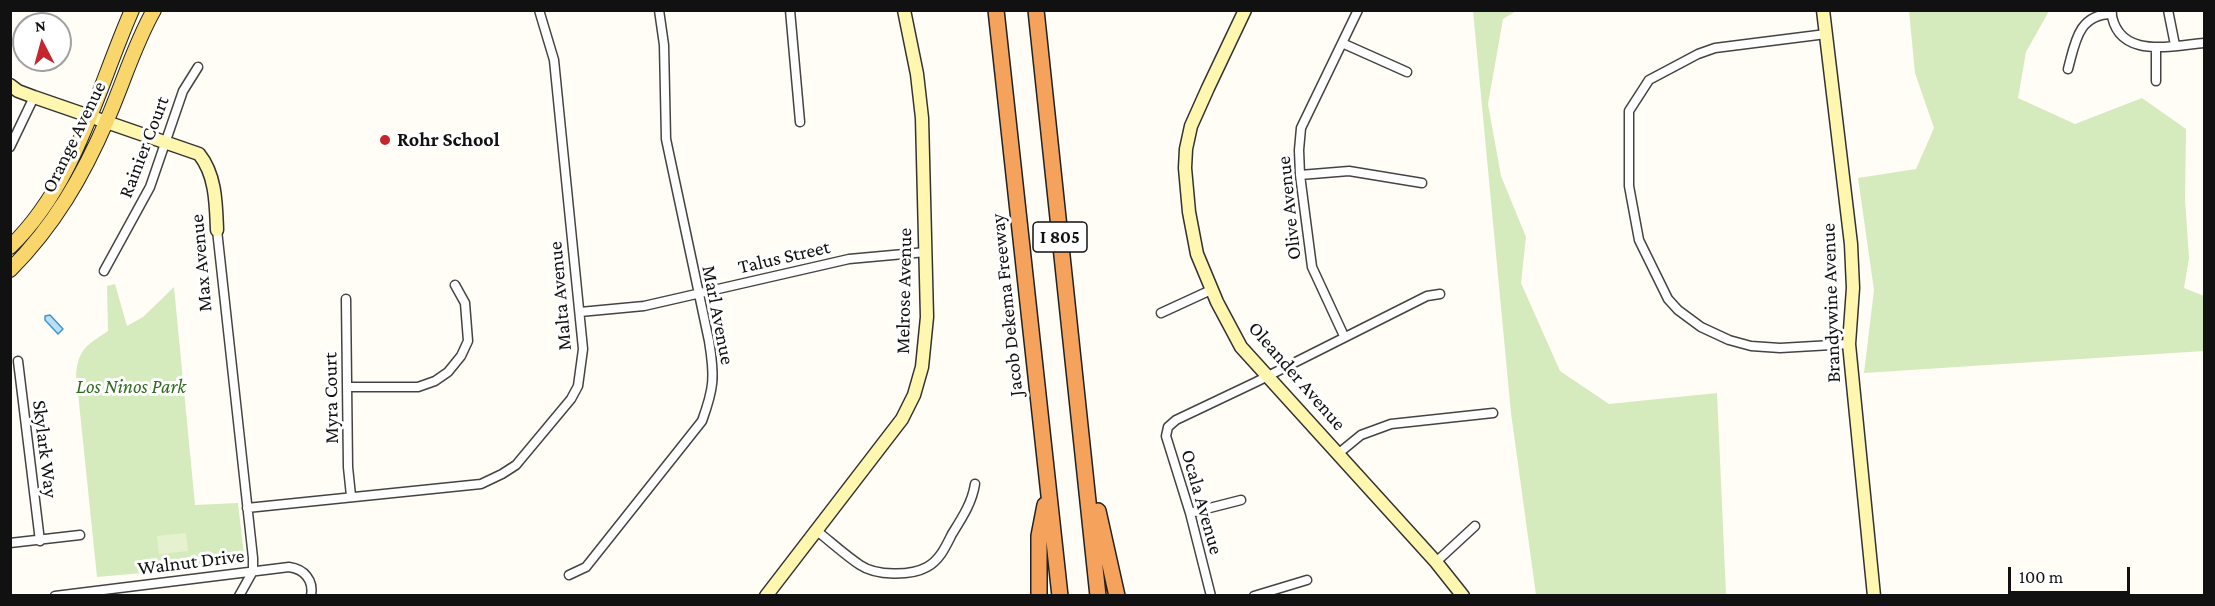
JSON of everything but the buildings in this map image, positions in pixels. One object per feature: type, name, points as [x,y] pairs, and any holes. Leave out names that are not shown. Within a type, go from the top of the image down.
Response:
[{"type":"highway","name":"Jacob Dekema Freeway","points":[[996,10],[1060,596]]},
{"type":"highway","name":"I 805","points":[[1037,10],[1098,596]]},
{"type":"highway","points":[[1083,444],[1117,596]]},
{"type":"highway","points":[[1039,596],[1039,536],[1048,491]]},
{"type":"main road","name":"Orange Avenue","points":[[10,247],[31,225],[65,174],[92,116],[112,55],[132,10]]},
{"type":"main road","name":"Orange Avenue","points":[[10,270],[30,250],[54,219],[79,180],[107,121],[132,57],[154,10]]},
{"type":"street","name":"Malta Avenue","points":[[247,508],[481,484],[511,470],[571,399],[578,386],[583,348],[554,60],[539,10]]},
{"type":"street","name":"Marl Avenue","points":[[569,575],[586,567],[702,421],[712,393],[714,366],[666,139],[664,45],[659,10]]},
{"type":"street","points":[[790,10],[800,122]]},
{"type":"street","name":"Melrose Avenue","points":[[766,596],[902,418],[914,395],[922,367],[926,340],[926,252],[920,104],[917,74],[904,10]]},
{"type":"street","name":"Oleander Avenue","points":[[1245,10],[1191,126],[1186,149],[1185,168],[1192,238],[1211,290],[1241,347],[1339,453],[1436,562],[1463,596]]},
{"type":"street","name":"Olive Avenue","points":[[1344,336],[1312,267],[1299,150],[1301,128],[1358,10]]},
{"type":"street","name":"Brandywine Avenue","points":[[1823,10],[1851,244],[1853,288],[1849,344],[1874,596]]},
{"type":"street","points":[[2168,10],[2175,45]]},
{"type":"street","points":[[2068,69],[2078,34],[2088,21],[2111,12],[2112,22],[2125,39],[2136,46],[2205,43]]},
{"type":"street","points":[[1826,34],[1715,48],[1698,54],[1649,80],[1629,111],[1629,186],[1639,240],[1668,299],[1685,316],[1729,340],[1751,346],[1780,348],[1849,344]]},
{"type":"street","points":[[1342,43],[1407,72]]},
{"type":"street","points":[[2156,46],[2156,81]]},
{"type":"street","name":"Rainier Court","points":[[104,272],[150,187],[183,91],[198,67]]},
{"type":"street","name":"Max Avenue","points":[[10,85],[34,97],[199,154],[207,164],[213,183],[253,571]]},
{"type":"street","points":[[10,147],[34,97]]},
{"type":"street","points":[[1300,175],[1349,171],[1422,183]]},
{"type":"street","name":"Talus Street","points":[[580,312],[644,306],[849,259],[926,252]]},
{"type":"street","points":[[347,387],[418,387],[435,381],[448,372],[461,356],[468,341],[465,303],[455,285]]},
{"type":"street","points":[[1161,313],[1211,290]]},
{"type":"street","points":[[1268,376],[1427,296],[1440,294]]},
{"type":"street","name":"Myra Court","points":[[346,299],[348,467],[351,496]]},
{"type":"street","name":"Skylark Way","points":[[18,361],[40,541]]},
{"type":"street","name":"Ocala Avenue","points":[[1211,596],[1190,513],[1166,436],[1168,427],[1176,420],[1268,376]]},
{"type":"street","points":[[1339,453],[1361,435],[1391,424],[1494,413]]},
{"type":"street","points":[[817,531],[862,567],[880,573],[901,573],[926,567],[941,554],[973,496],[975,484]]},
{"type":"street","points":[[1190,513],[1241,500]]},
{"type":"street","points":[[1436,562],[1475,526]]},
{"type":"street","points":[[10,543],[80,535]]},
{"type":"street","name":"Walnut Drive","points":[[55,596],[289,567],[306,574],[311,583],[310,596]]},
{"type":"street","points":[[239,596],[253,571]]},
{"type":"street","points":[[1254,596],[1307,580]]},
{"type":"green space","points":[[1473,11],[1516,11],[1503,19],[1488,104],[1501,176],[1526,237],[1521,283],[1560,371],[1609,404],[1717,393],[1726,595],[1536,595],[1511,413]]},
{"type":"green space","points":[[1909,11],[2049,11],[2026,52],[2018,98],[2075,124],[2142,98],[2186,129],[2185,199],[2189,258],[2184,288],[2204,296],[2204,351],[1864,373],[1874,290],[1858,178],[1916,169],[1934,128],[1915,73]]},
{"type":"green space","name":"Los Ninos Park","points":[[115,284],[127,326],[143,317],[174,287],[195,505],[238,503],[245,564],[97,577],[76,374],[79,358],[85,348],[108,331],[107,286]]},
{"type":"green space","points":[[186,533],[188,551],[159,554],[157,536]]},
{"type":"water","points":[[50,315],[63,329],[58,334],[45,320],[45,316]]},
{"type":"place","name":"Rohr School","points":[[385,140]]}]
